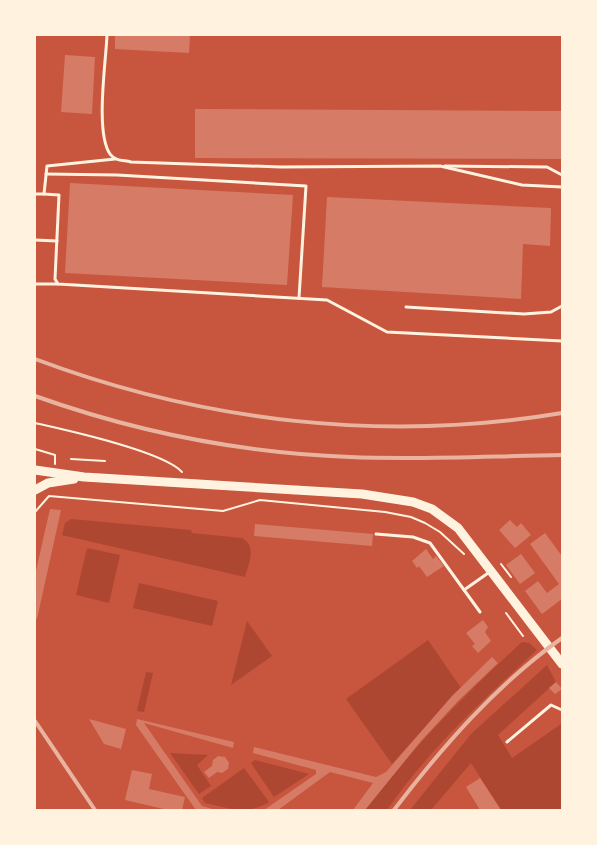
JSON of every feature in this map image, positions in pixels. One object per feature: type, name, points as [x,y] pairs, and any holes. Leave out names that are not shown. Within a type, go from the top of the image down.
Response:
[{"type":"street","points":[[35,470],[84,477],[362,494],[413,502],[432,509],[458,528],[562,664]]},
{"type":"street","points":[[35,490],[48,483],[84,477]]},
{"type":"lane","points":[[107,35],[102,121],[109,153],[115,159]]},
{"type":"lane","points":[[44,194],[46,166],[115,159],[131,162],[281,167],[547,167],[562,175]]},
{"type":"lane","points":[[440,166],[522,185],[562,187]]},
{"type":"lane","points":[[46,174],[117,175],[306,186],[299,298]]},
{"type":"lane","points":[[35,194],[59,195],[55,279],[58,284]]},
{"type":"lane","points":[[35,240],[57,241]]},
{"type":"lane","points":[[35,284],[327,300],[386,332],[562,341]]},
{"type":"lane","points":[[406,306],[524,314],[551,312],[562,306]]},
{"type":"lane","points":[[376,534],[413,537],[428,542],[480,612]]},
{"type":"lane","points":[[464,590],[492,571]]},
{"type":"lane","points":[[507,742],[551,705],[562,710]]},
{"type":"path","points":[[35,423],[130,448],[176,465],[182,472]]},
{"type":"path","points":[[35,449],[56,458]]},
{"type":"path","points":[[71,459],[105,462]]},
{"type":"path","points":[[35,512],[49,496],[223,511],[260,500],[348,508],[385,512],[410,517],[425,523],[440,532],[466,557]]},
{"type":"path","points":[[501,564],[511,577]]},
{"type":"path","points":[[506,613],[523,636]]},
{"type":"shaded area","points":[[71,519],[191,530],[192,533],[242,538],[247,541],[251,550],[250,561],[245,577],[62,535],[65,523]]},
{"type":"shaded area","points":[[87,548],[120,555],[109,603],[76,595]]},
{"type":"shaded area","points":[[139,583],[218,601],[212,626],[133,608]]},
{"type":"shaded area","points":[[247,621],[272,656],[231,685]]},
{"type":"shaded area","points":[[428,640],[461,688],[392,764],[346,699]]},
{"type":"shaded area","points":[[522,642],[529,643],[537,650],[439,746],[387,810],[365,810],[401,765],[440,722]]},
{"type":"shaded area","points":[[547,665],[556,682],[498,735],[512,758],[561,724],[562,810],[501,810],[471,763],[431,810],[410,810],[471,734]]},
{"type":"shaded area","points":[[146,672],[153,673],[144,712],[137,711]]},
{"type":"shaded area","points":[[170,753],[208,755],[197,765],[211,786],[199,794]]},
{"type":"shaded area","points":[[255,760],[309,774],[274,797],[251,763]]},
{"type":"shaded area","points":[[244,768],[269,802],[253,809],[245,810],[230,809],[205,803],[202,798]]},
{"type":"building","points":[[115,35],[190,35],[189,53],[115,49]]},
{"type":"building","points":[[65,55],[95,57],[92,114],[61,112]]},
{"type":"building","points":[[195,109],[562,111],[562,159],[195,158]]},
{"type":"building","points":[[70,183],[293,195],[287,285],[65,273]]},
{"type":"building","points":[[327,197],[551,208],[550,246],[523,244],[521,299],[322,287]]},
{"type":"building","points":[[50,509],[61,510],[37,619],[35,618],[35,575]]},
{"type":"building","points":[[510,520],[517,527],[521,523],[531,535],[515,548],[499,530]]},
{"type":"building","points":[[255,524],[373,534],[372,546],[254,536]]},
{"type":"building","points":[[545,533],[562,556],[562,599],[542,614],[525,591],[538,581],[547,593],[559,584],[530,544]]},
{"type":"building","points":[[426,549],[433,559],[436,556],[444,566],[427,577],[419,566],[417,568],[412,561]]},
{"type":"building","points":[[521,554],[535,573],[520,584],[506,565]]},
{"type":"building","points":[[483,620],[488,627],[485,632],[491,641],[478,653],[472,646],[475,644],[466,633]]},
{"type":"building","points":[[492,657],[498,663],[458,701],[421,741],[365,810],[353,810],[373,783],[330,772],[278,810],[264,810],[316,774],[316,770],[253,753],[254,747],[376,777],[386,772],[452,696]]},
{"type":"building","points":[[556,682],[562,689],[555,694],[549,688]]},
{"type":"building","points":[[89,719],[126,729],[121,749],[104,744]]},
{"type":"building","points":[[137,719],[234,742],[233,748],[144,723],[202,806],[216,810],[196,810],[136,725]]},
{"type":"building","points":[[218,756],[225,757],[229,763],[228,769],[222,773],[217,772],[209,778],[204,772],[212,766],[213,760]]},
{"type":"building","points":[[132,770],[152,774],[149,789],[185,797],[182,810],[168,810],[125,800]]},
{"type":"building","points":[[480,778],[501,810],[480,810],[466,787]]},
{"type":"railway","points":[[35,359],[99,381],[163,398],[229,412],[295,421],[361,426],[428,426],[495,422],[562,413]]},
{"type":"railway","points":[[35,396],[73,409],[151,430],[269,451],[376,458],[562,455]]},
{"type":"railway","points":[[394,810],[431,763],[493,696],[515,675],[562,638]]},
{"type":"railway","points":[[35,721],[95,810]]}]
